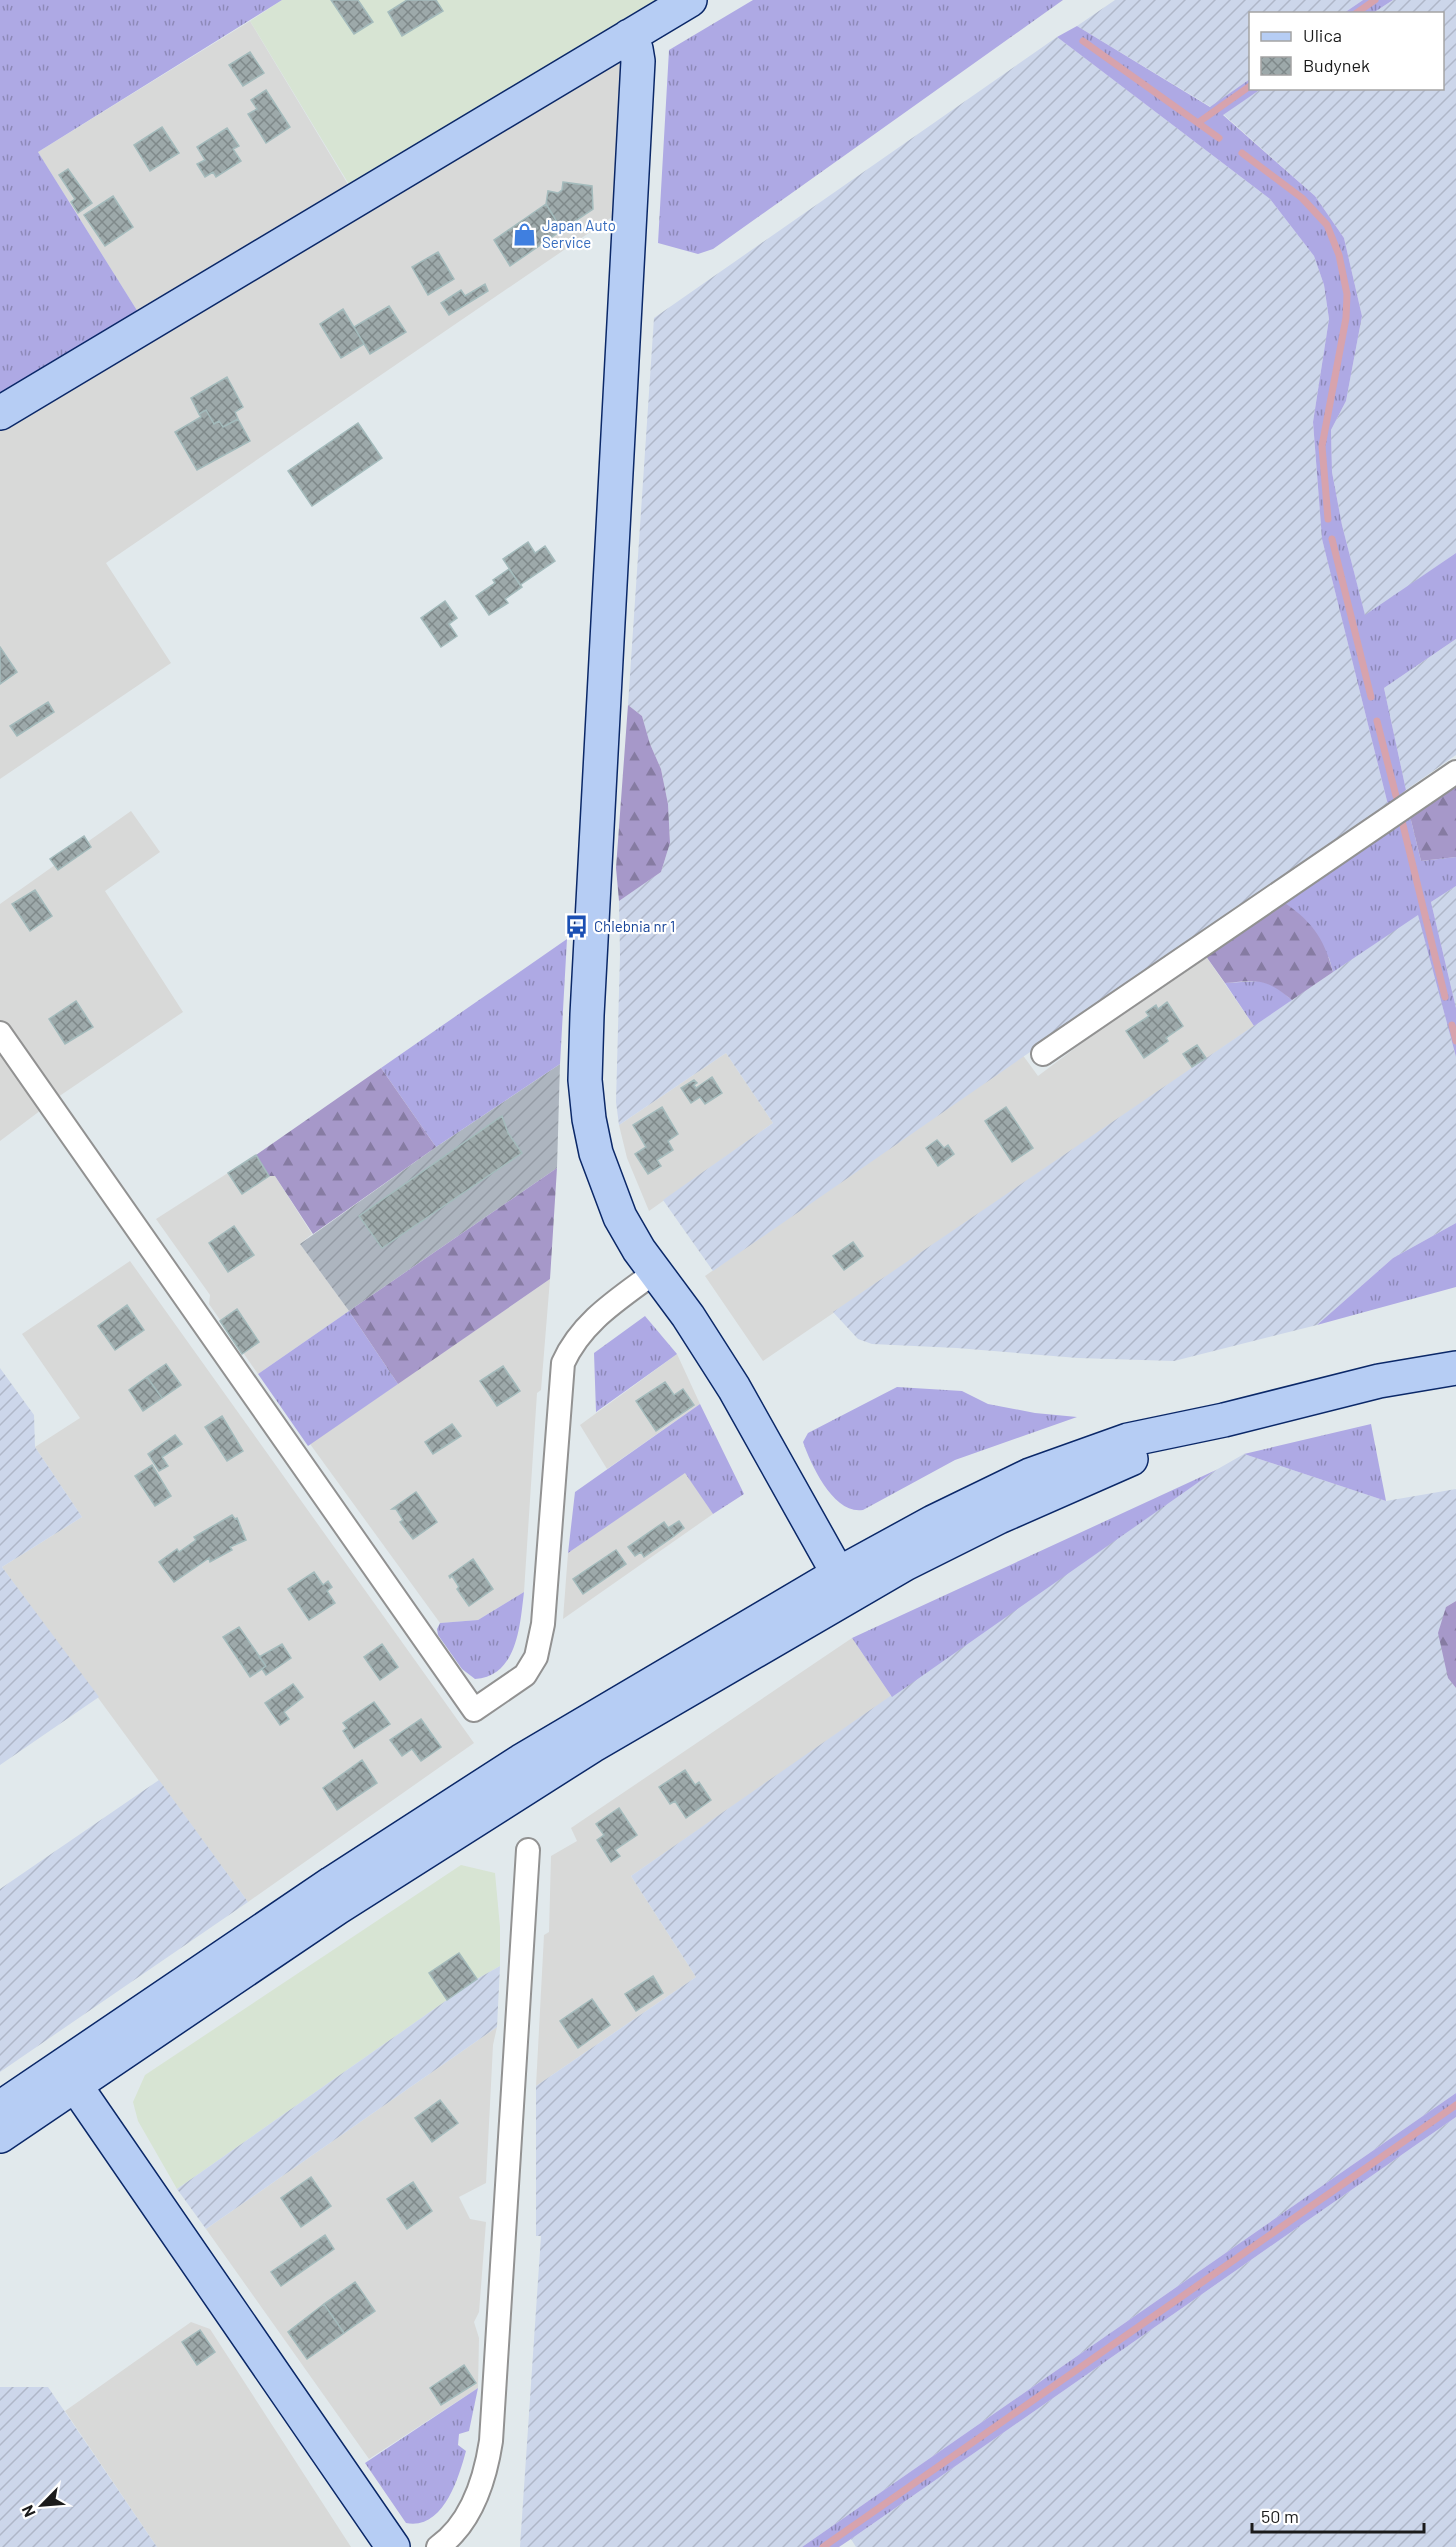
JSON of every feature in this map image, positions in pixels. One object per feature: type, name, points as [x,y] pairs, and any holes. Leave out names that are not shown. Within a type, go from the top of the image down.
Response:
[{"type":"street","points":[[0,412],[690,0]]},
{"type":"street","points":[[629,36],[639,61],[589,960],[585,1080],[588,1119],[596,1153],[620,1217],[734,1388],[844,1584]]},
{"type":"street","points":[[1044,1054],[1456,772]]},
{"type":"street","points":[[0,1033],[474,1710],[525,1675],[536,1657],[543,1624],[563,1362],[572,1344],[598,1314],[655,1272]]},
{"type":"street","points":[[0,2136],[68,2076],[332,1883],[521,1761],[844,1584],[933,1522],[1030,1475],[1128,1440],[1224,1420],[1319,1394],[1456,1368]]},
{"type":"street","points":[[438,2547],[459,2527],[470,2510],[487,2466],[490,2449],[528,1851]]},
{"type":"street","points":[[0,2108],[68,2076]]},
{"type":"street","points":[[68,2076],[393,2547]]},
{"type":"shaded area","points":[[282,0],[662,0],[350,186],[250,21]]},
{"type":"shaded area","points":[[1115,0],[1363,0],[1345,12],[1249,12],[1249,80],[1211,107],[1077,26]]},
{"type":"shaded area","points":[[1393,0],[1456,0],[1456,553],[1365,616],[1342,525],[1332,472],[1331,430],[1346,401],[1362,316],[1344,238],[1315,196],[1223,114],[1259,90],[1444,90],[1444,12],[1375,12]]},
{"type":"shaded area","points":[[250,21],[349,186],[625,22],[621,211],[106,563],[171,663],[0,779],[0,397],[138,312],[38,152]]},
{"type":"shaded area","points":[[1057,37],[1270,199],[1314,256],[1324,285],[1329,319],[1313,422],[1322,539],[1388,805],[713,1271],[663,1200],[773,1123],[726,1053],[619,1125],[616,1102],[620,955],[619,901],[661,872],[670,843],[668,804],[661,769],[650,744],[642,716],[628,705],[654,318]]},
{"type":"shaded area","points":[[1456,639],[1456,755],[1406,790],[1384,688]]},
{"type":"shaded area","points":[[131,811],[160,852],[105,891],[183,1012],[61,1095],[0,1141],[0,904]]},
{"type":"shaded area","points":[[1456,886],[1456,1008],[1431,902]]},
{"type":"shaded area","points":[[1418,914],[1456,1057],[1456,1223],[1393,1258],[1317,1325],[1174,1361],[1078,1358],[872,1344],[858,1339],[833,1312]]},
{"type":"shaded area","points":[[1203,952],[1254,1026],[763,1361],[705,1276],[1022,1054],[1038,1076]]},
{"type":"shaded area","points":[[726,1053],[773,1123],[649,1211],[627,1158],[619,1125]]},
{"type":"shaded area","points":[[560,1064],[557,1168],[349,1311],[300,1244],[436,1147]]},
{"type":"shaded area","points":[[256,1155],[269,1175],[275,1176],[312,1234],[300,1244],[349,1311],[258,1374],[209,1304],[210,1295],[156,1219]]},
{"type":"shaded area","points":[[130,1261],[474,1743],[248,1902],[2,1567],[82,1517],[35,1447],[80,1418],[22,1334]]},
{"type":"shaded area","points":[[550,1279],[541,1390],[537,1393],[524,1592],[478,1620],[440,1623],[310,1444]]},
{"type":"shaded area","points":[[677,1354],[700,1404],[607,1469],[580,1425]]},
{"type":"shaded area","points":[[0,1368],[34,1415],[35,1447],[82,1517],[2,1567],[99,1697],[0,1765]]},
{"type":"shaded area","points":[[1244,1454],[1386,1501],[1456,1489],[1456,1601],[1446,1607],[1448,1677],[1456,1688],[1456,2093],[802,2547],[520,2547],[541,2236],[536,2236],[536,2086],[696,1977],[631,1876],[1216,1470]]},
{"type":"shaded area","points":[[685,1472],[713,1514],[563,1619],[568,1553]]},
{"type":"shaded area","points":[[852,1638],[892,1697],[631,1876],[696,1977],[536,2086],[544,1935],[549,1932],[551,1856],[577,1841],[571,1828]]},
{"type":"shaded area","points":[[159,1780],[248,1902],[0,2072],[0,1889]]},
{"type":"shaded area","points":[[461,1865],[495,1873],[500,1927],[500,1966],[477,1979],[177,2189],[138,2121],[133,2102],[145,2075]]},
{"type":"shaded area","points":[[500,1966],[497,2027],[206,2229],[177,2189],[477,1979]]},
{"type":"shaded area","points":[[497,2027],[493,2045],[486,2183],[459,2197],[470,2219],[486,2222],[479,2312],[474,2322],[479,2338],[478,2388],[369,2459],[206,2229]]},
{"type":"shaded area","points":[[1456,2117],[1456,2547],[856,2547],[851,2539]]},
{"type":"shaded area","points":[[191,2322],[210,2329],[351,2547],[157,2547],[65,2411]]},
{"type":"shaded area","points":[[0,2387],[48,2387],[157,2547],[0,2547]]},
{"type":"green space","points":[[0,0],[282,0],[38,152],[138,312],[0,397]]},
{"type":"green space","points":[[753,0],[1063,0],[713,249],[698,254],[658,243],[669,50]]},
{"type":"green space","points":[[1363,0],[1393,0],[1375,12],[1345,12]]},
{"type":"green space","points":[[1077,26],[1210,107],[1249,80],[1249,90],[1260,90],[1223,115],[1315,196],[1344,238],[1362,316],[1346,401],[1331,430],[1332,472],[1342,525],[1365,615],[1456,553],[1456,639],[1384,688],[1406,790],[1388,805],[1322,539],[1313,422],[1329,319],[1324,285],[1314,256],[1270,199],[1057,37]]},
{"type":"green space","points":[[628,705],[642,716],[650,744],[661,769],[668,804],[670,843],[661,872],[619,901],[616,868]]},
{"type":"green space","points":[[1456,779],[1456,857],[1421,861],[1409,812]]},
{"type":"green space","points":[[1409,812],[1421,861],[1456,857],[1456,886],[1431,902],[1456,1008],[1456,1057],[1418,915],[1333,972],[1329,958],[1280,900]]},
{"type":"green space","points":[[1280,900],[1300,914],[1314,930],[1325,949],[1333,972],[1292,1000],[1275,988],[1261,982],[1225,983],[1203,952]]},
{"type":"green space","points":[[567,939],[560,1064],[436,1147],[381,1068]]},
{"type":"green space","points":[[1259,981],[1274,985],[1292,1000],[1254,1026],[1225,983]]},
{"type":"green space","points":[[381,1068],[436,1147],[313,1234],[275,1176],[269,1176],[256,1155]]},
{"type":"green space","points":[[557,1168],[550,1279],[398,1384],[349,1311]]},
{"type":"green space","points":[[1456,1223],[1456,1287],[1317,1325],[1393,1258]]},
{"type":"green space","points":[[349,1311],[398,1384],[308,1446],[258,1374]]},
{"type":"green space","points":[[645,1316],[677,1354],[596,1412],[594,1353]]},
{"type":"green space","points":[[897,1387],[962,1391],[988,1404],[1035,1413],[1077,1417],[955,1460],[863,1510],[852,1509],[833,1497],[818,1475],[803,1442],[808,1433]]},
{"type":"green space","points":[[700,1404],[744,1494],[713,1514],[685,1473],[568,1553],[575,1492]]},
{"type":"green space","points":[[1371,1424],[1386,1501],[1244,1454],[1261,1450]]},
{"type":"green space","points":[[1216,1470],[892,1697],[852,1638]]},
{"type":"green space","points":[[524,1592],[518,1633],[508,1659],[500,1669],[489,1676],[475,1679],[462,1669],[438,1635],[437,1629],[440,1623],[478,1620]]},
{"type":"green space","points":[[1456,1601],[1456,1688],[1448,1678],[1438,1633],[1446,1607]]},
{"type":"green space","points":[[1456,2093],[1456,2117],[851,2539],[839,2547],[802,2547]]},
{"type":"green space","points":[[478,2388],[469,2431],[459,2434],[458,2445],[466,2451],[447,2500],[430,2519],[419,2523],[406,2523],[365,2463]]},
{"type":"building","points":[[331,0],[358,0],[373,22],[354,34]]},
{"type":"building","points":[[407,0],[436,0],[443,11],[402,36],[388,12]]},
{"type":"building","points":[[250,52],[264,73],[243,86],[229,65]]},
{"type":"building","points":[[266,90],[290,127],[266,143],[248,114],[257,109],[251,100]]},
{"type":"building","points":[[162,127],[179,153],[150,171],[134,145]]},
{"type":"building","points":[[227,128],[239,146],[233,149],[241,161],[216,177],[213,172],[205,177],[197,164],[205,160],[197,147]]},
{"type":"building","points":[[68,169],[92,203],[78,213],[71,202],[75,199],[59,175]]},
{"type":"building","points":[[563,182],[592,186],[593,209],[562,230],[546,204],[548,191],[558,193],[562,190]]},
{"type":"building","points":[[113,196],[133,227],[105,246],[84,215]]},
{"type":"building","points":[[546,204],[562,230],[510,266],[494,240]]},
{"type":"building","points":[[438,252],[454,279],[428,295],[412,267]]},
{"type":"building","points":[[485,284],[488,291],[449,315],[441,303],[461,290],[465,296]]},
{"type":"building","points":[[389,306],[406,332],[370,354],[354,327]]},
{"type":"building","points":[[343,309],[364,344],[341,358],[320,324]]},
{"type":"building","points":[[227,377],[243,407],[235,412],[238,419],[223,427],[219,421],[214,424],[206,410],[199,414],[191,398]]},
{"type":"building","points":[[206,410],[214,424],[219,421],[223,427],[238,419],[250,441],[197,470],[175,432],[201,417],[199,414]]},
{"type":"building","points":[[358,423],[382,458],[312,506],[288,471]]},
{"type":"building","points":[[528,542],[535,553],[545,546],[555,561],[520,585],[503,559]]},
{"type":"building","points":[[509,569],[522,587],[505,599],[508,603],[489,615],[476,596],[495,583],[493,580]]},
{"type":"building","points":[[445,601],[457,618],[449,624],[457,636],[441,647],[421,618]]},
{"type":"building","points":[[0,647],[17,672],[0,684]]},
{"type":"building","points":[[48,702],[54,712],[17,736],[10,726]]},
{"type":"building","points":[[84,836],[91,847],[58,870],[50,859]]},
{"type":"building","points":[[35,890],[52,916],[30,931],[12,904]]},
{"type":"building","points":[[76,1001],[93,1027],[65,1044],[49,1019]]},
{"type":"building","points":[[1167,1002],[1183,1026],[1166,1038],[1168,1041],[1144,1058],[1126,1031],[1149,1016],[1146,1012],[1156,1005],[1158,1009]]},
{"type":"building","points":[[1197,1045],[1206,1058],[1192,1067],[1183,1054]]},
{"type":"building","points":[[712,1077],[722,1093],[705,1104],[700,1097],[691,1103],[681,1088],[694,1080],[697,1083],[694,1085],[696,1088]]},
{"type":"building","points":[[662,1107],[678,1134],[668,1141],[673,1150],[657,1160],[661,1166],[648,1174],[635,1154],[646,1147],[633,1125]]},
{"type":"building","points":[[1006,1107],[1033,1148],[1012,1162],[985,1121]]},
{"type":"building","points":[[502,1116],[508,1133],[522,1153],[382,1248],[359,1216]]},
{"type":"building","points":[[937,1140],[944,1148],[948,1145],[954,1154],[938,1166],[926,1148]]},
{"type":"building","points":[[256,1155],[269,1176],[242,1194],[228,1173]]},
{"type":"building","points":[[234,1226],[254,1255],[228,1272],[209,1243]]},
{"type":"building","points":[[853,1242],[863,1256],[844,1270],[833,1256]]},
{"type":"building","points":[[127,1305],[144,1330],[115,1350],[98,1326]]},
{"type":"building","points":[[237,1309],[259,1342],[242,1354],[220,1321]]},
{"type":"building","points":[[166,1364],[181,1385],[162,1398],[147,1377]]},
{"type":"building","points":[[503,1366],[520,1391],[497,1406],[480,1381]]},
{"type":"building","points":[[147,1377],[162,1398],[143,1411],[129,1390]]},
{"type":"building","points":[[665,1382],[674,1395],[683,1389],[694,1405],[656,1431],[636,1401]]},
{"type":"building","points":[[222,1416],[243,1451],[227,1461],[205,1427]]},
{"type":"building","points":[[452,1424],[461,1436],[433,1454],[425,1442]]},
{"type":"building","points":[[175,1435],[182,1444],[162,1457],[168,1466],[159,1471],[148,1454]]},
{"type":"building","points":[[152,1465],[171,1496],[155,1506],[135,1476]]},
{"type":"building","points":[[416,1492],[437,1522],[413,1539],[400,1522],[403,1520],[396,1509],[392,1509]]},
{"type":"building","points":[[232,1515],[235,1519],[237,1518],[246,1540],[230,1547],[232,1550],[210,1562],[209,1558],[174,1582],[159,1562],[177,1549],[179,1552],[196,1540],[194,1537]]},
{"type":"building","points":[[679,1521],[684,1528],[674,1536],[668,1528]]},
{"type":"building","points":[[664,1522],[674,1536],[644,1557],[641,1552],[635,1556],[628,1547]]},
{"type":"building","points":[[616,1550],[626,1564],[583,1594],[573,1579]]},
{"type":"building","points":[[473,1559],[493,1589],[469,1606],[457,1589],[459,1587],[452,1576],[450,1578],[449,1576]]},
{"type":"building","points":[[314,1572],[323,1585],[328,1581],[332,1587],[327,1591],[335,1603],[309,1620],[288,1589]]},
{"type":"building","points":[[239,1627],[266,1666],[250,1677],[223,1637]]},
{"type":"building","points":[[282,1644],[291,1658],[266,1675],[262,1669],[266,1666],[259,1657]]},
{"type":"building","points":[[382,1644],[398,1667],[380,1680],[364,1657]]},
{"type":"building","points":[[293,1684],[303,1697],[284,1712],[289,1719],[280,1725],[265,1703]]},
{"type":"building","points":[[374,1702],[390,1724],[354,1748],[343,1731],[347,1728],[343,1723]]},
{"type":"building","points":[[421,1719],[441,1747],[421,1761],[412,1749],[402,1756],[390,1740]]},
{"type":"building","points":[[362,1760],[377,1783],[337,1810],[323,1788]]},
{"type":"building","points":[[685,1770],[695,1785],[699,1782],[711,1800],[686,1818],[675,1801],[670,1804],[659,1787]]},
{"type":"building","points":[[619,1808],[637,1835],[615,1850],[620,1856],[611,1862],[597,1840],[604,1835],[596,1824]]},
{"type":"building","points":[[459,1953],[477,1979],[447,2000],[429,1973]]},
{"type":"building","points":[[653,1976],[663,1993],[636,2011],[625,1994]]},
{"type":"building","points":[[592,1999],[610,2025],[578,2048],[560,2021]]},
{"type":"building","points":[[440,2100],[458,2123],[432,2142],[415,2118]]},
{"type":"building","points":[[311,2177],[331,2206],[301,2227],[281,2198]]},
{"type":"building","points":[[413,2182],[432,2211],[407,2229],[387,2199]]},
{"type":"building","points":[[325,2235],[334,2249],[281,2286],[271,2272]]},
{"type":"building","points":[[355,2282],[375,2311],[344,2333],[324,2304]]},
{"type":"building","points":[[324,2304],[344,2333],[307,2359],[288,2332]]},
{"type":"building","points":[[200,2330],[215,2352],[197,2365],[182,2342]]},
{"type":"building","points":[[464,2365],[476,2383],[441,2405],[430,2388]]},
{"type":"waterway","points":[[1358,12],[1375,0]]},
{"type":"waterway","points":[[1083,41],[1219,138]]},
{"type":"waterway","points":[[1199,122],[1249,87]]},
{"type":"waterway","points":[[1242,153],[1302,198],[1327,225],[1339,255],[1347,294],[1346,318],[1322,446],[1328,519]]},
{"type":"waterway","points":[[1332,539],[1371,697]]},
{"type":"waterway","points":[[1377,721],[1396,796]]},
{"type":"waterway","points":[[1402,821],[1445,997]]},
{"type":"waterway","points":[[1452,1025],[1456,1041]]},
{"type":"waterway","points":[[823,2547],[1456,2105]]},
{"type":"place","name":"Japan Auto Service","points":[[524,235]]},
{"type":"place","name":"Chlebnia nr 1","points":[[576,927]]}]
